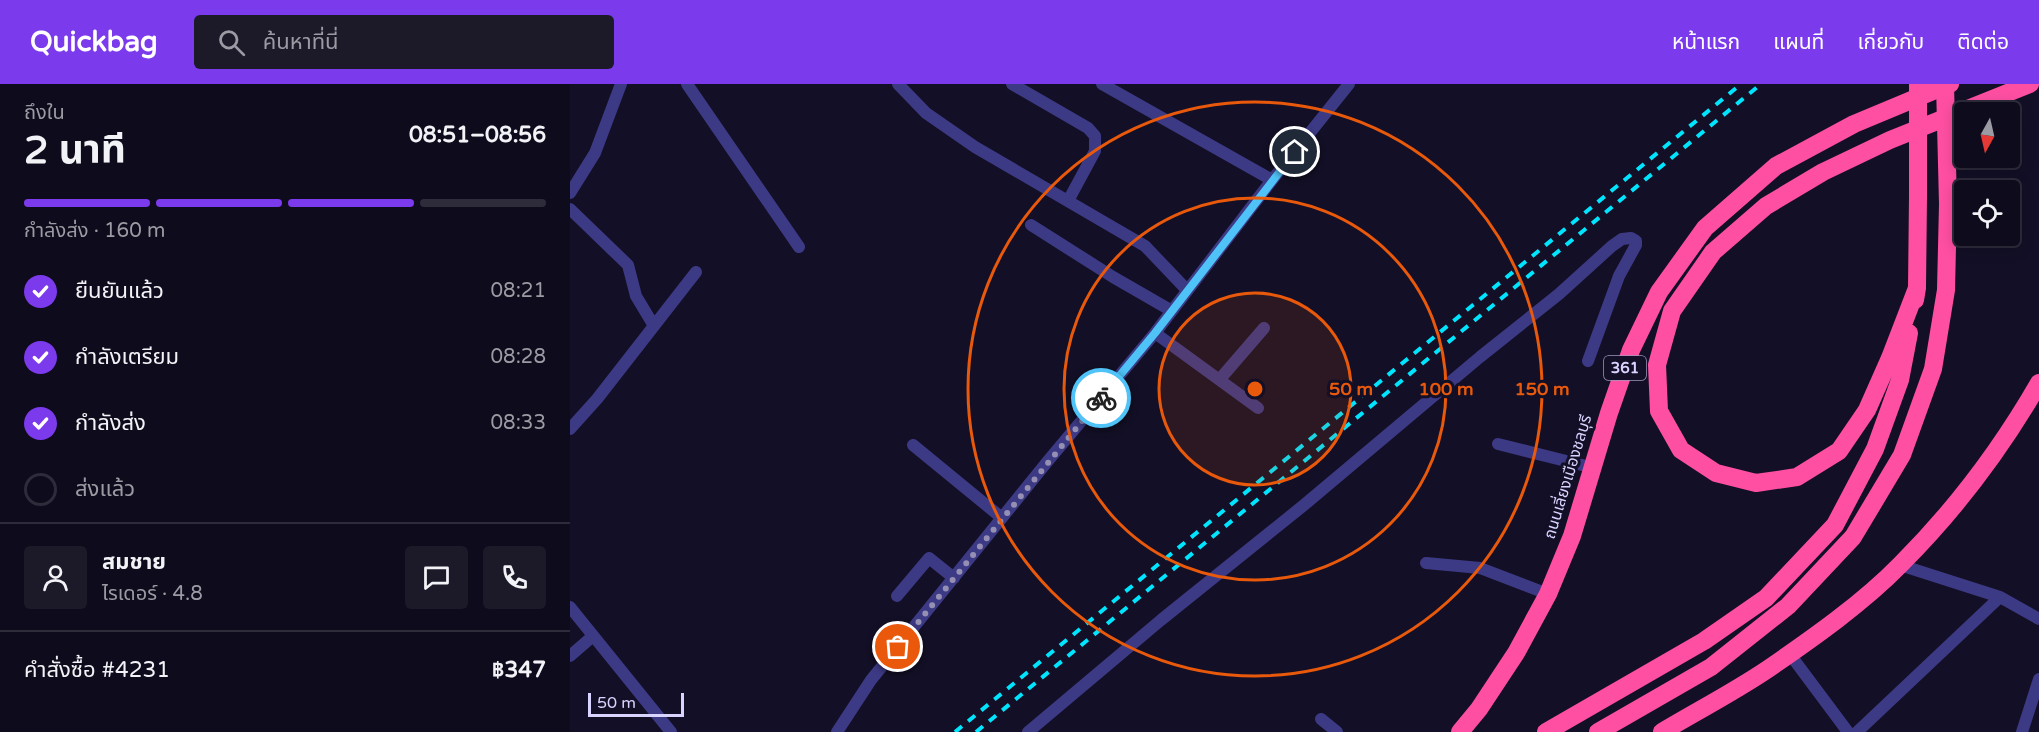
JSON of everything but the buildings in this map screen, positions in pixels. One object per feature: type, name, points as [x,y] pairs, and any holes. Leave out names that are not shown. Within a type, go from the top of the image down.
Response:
[{"type":"highway","points":[[1546,732],[1704,641],[1766,598],[1834,525],[1875,449],[1900,380],[1917,288],[1918,84]]},
{"type":"highway","points":[[1598,732],[1711,667],[1788,606],[1853,537],[1902,455],[1933,369],[1946,290],[1948,84]]},
{"type":"highway","name":"ถนนเลี่ยงเมืองชลบุรี","points":[[1460,732],[1479,709],[1516,653],[1548,594],[1572,536],[1609,413],[1631,350],[1659,292],[1705,228],[1776,166],[1854,124],[1948,84]]},
{"type":"highway","points":[[1917,288],[1867,410],[1839,451],[1797,477],[1756,483],[1716,473],[1681,450],[1659,411],[1657,365],[1672,311],[1713,252],[1766,206],[1824,172],[1890,140],[2030,84]]},
{"type":"highway","points":[[1662,732],[1766,670],[1849,609],[1900,565],[1968,490],[2017,423],[2039,383]]},
{"type":"street","points":[[570,193],[594,153],[621,84]]},
{"type":"street","points":[[687,84],[799,247]]},
{"type":"street","points":[[898,84],[926,113],[975,147],[1145,246],[1187,290]]},
{"type":"street","points":[[1012,84],[1088,128],[1095,136],[1095,150],[1068,201]]},
{"type":"street","points":[[1102,84],[1272,180]]},
{"type":"street","points":[[837,732],[870,680],[1155,333],[1349,84]]},
{"type":"street","points":[[570,209],[628,265],[636,296],[654,326]]},
{"type":"street","points":[[1031,225],[1172,311]]},
{"type":"street","points":[[1028,732],[1559,294],[1612,246],[1622,239],[1631,238],[1636,245],[1619,276],[1588,361]]},
{"type":"street","points":[[570,429],[597,399],[696,272]]},
{"type":"street","points":[[1220,379],[1264,328]]},
{"type":"street","points":[[1155,333],[1258,408]]},
{"type":"street","points":[[1498,444],[1594,468]]},
{"type":"street","points":[[913,445],[1002,518]]},
{"type":"street","points":[[897,596],[929,558],[954,578]]},
{"type":"street","points":[[1426,563],[1480,568],[1548,594]]},
{"type":"street","points":[[1900,565],[2000,597],[2039,619]]},
{"type":"street","points":[[1857,732],[2000,597]]},
{"type":"street","points":[[570,607],[671,732]]},
{"type":"street","points":[[570,656],[593,636]]},
{"type":"street","points":[[1789,653],[1848,732]]},
{"type":"street","points":[[2022,732],[2039,679]]},
{"type":"street","points":[[1321,719],[1337,732]]},
{"type":"railway","points":[[955,732],[1741,84]]},
{"type":"railway","points":[[976,732],[1761,84]]},
{"type":"way so far","points":[[898,647],[1101,398]]},
{"type":"route","points":[[1101,398],[1155,333],[1295,152]]}]
